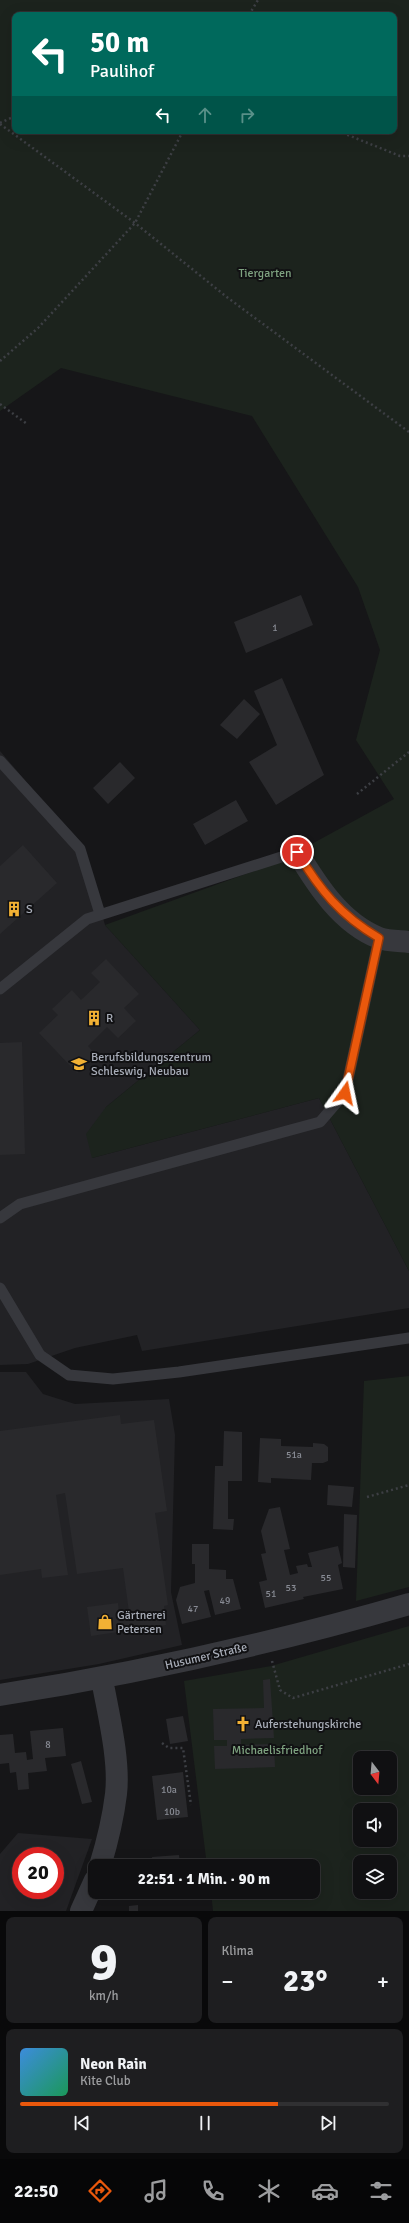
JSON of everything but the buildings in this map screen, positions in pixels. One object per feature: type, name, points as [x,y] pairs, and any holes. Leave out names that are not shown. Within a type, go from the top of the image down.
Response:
[{"type":"street","points":[[297,852],[315,881],[334,905],[357,925],[379,938],[409,942]]},
{"type":"street","name":"Husumer Straße","points":[[0,1695],[102,1679],[267,1642],[409,1604]]},
{"type":"street","points":[[102,1679],[114,1749],[116,1793],[108,1840],[102,1859]]},
{"type":"street","points":[[81,1911],[88,1896]]},
{"type":"lane","points":[[0,761],[80,849],[100,914]]},
{"type":"lane","points":[[0,989],[87,919],[297,852]]},
{"type":"lane","points":[[0,1218],[20,1204],[320,1122],[345,1093],[379,938]]},
{"type":"lane","points":[[0,1288],[40,1356],[70,1375],[113,1379],[135,1377],[409,1338]]},
{"type":"path","points":[[251,12],[258,0]]},
{"type":"path","points":[[12,117],[0,123],[12,132]]},
{"type":"path","points":[[15,134],[135,223],[228,298],[409,432]]},
{"type":"path","points":[[0,361],[38,328],[135,223],[181,134]]},
{"type":"path","points":[[345,134],[400,156],[409,156]]},
{"type":"path","points":[[0,404],[27,424]]},
{"type":"path","points":[[357,794],[409,752]]},
{"type":"path","points":[[367,1497],[409,1485]]},
{"type":"path","points":[[267,1642],[280,1690],[293,1698],[409,1664]]},
{"type":"path","points":[[162,1743],[169,1748],[183,1748],[191,1805]]},
{"type":"shaded area","name":"Berufsbildungszentrum Schleswig, Neubau","points":[[0,751],[83,848],[105,925],[200,1030],[106,1107],[92,1158],[319,1098],[409,1271],[409,1308],[142,1351],[137,1335],[75,1348],[28,1364],[0,1365]]},
{"type":"shaded area","name":"Gärtnerei Petersen","points":[[0,1372],[26,1372],[43,1394],[75,1404],[169,1399],[175,1435],[171,1592],[182,1645],[99,1664],[0,1680]]},
{"type":"shaded area","points":[[18,1833],[92,1839],[66,1911],[0,1911],[0,1854]]},
{"type":"green space","name":"Tiergarten","points":[[0,0],[409,0],[409,1271],[319,1098],[92,1158],[86,1134],[106,1107],[200,1030],[105,925],[254,871],[297,852],[394,799],[356,740],[380,650],[358,587],[252,416],[61,368],[0,411]]},
{"type":"green space","points":[[409,1376],[409,1587],[356,1601],[364,1381]]},
{"type":"green space","name":"Michaelisfriedhof","points":[[409,1626],[409,1911],[213,1911],[212,1899],[320,1899],[320,1859],[206,1859],[184,1681],[271,1666]]},
{"type":"place","name":"S","points":[[14,909]]},
{"type":"place","name":"R","points":[[94,1018]]},
{"type":"place","name":"Berufsbildungszentrum Schleswig, Neubau","points":[[79,1064]]},
{"type":"place","name":"Gärtnerei Petersen","points":[[105,1622]]},
{"type":"place","name":"Auferstehungskirche","points":[[243,1724]]},
{"type":"route","points":[[297,852],[315,881],[334,905],[357,925],[379,938],[345,1093]]}]
